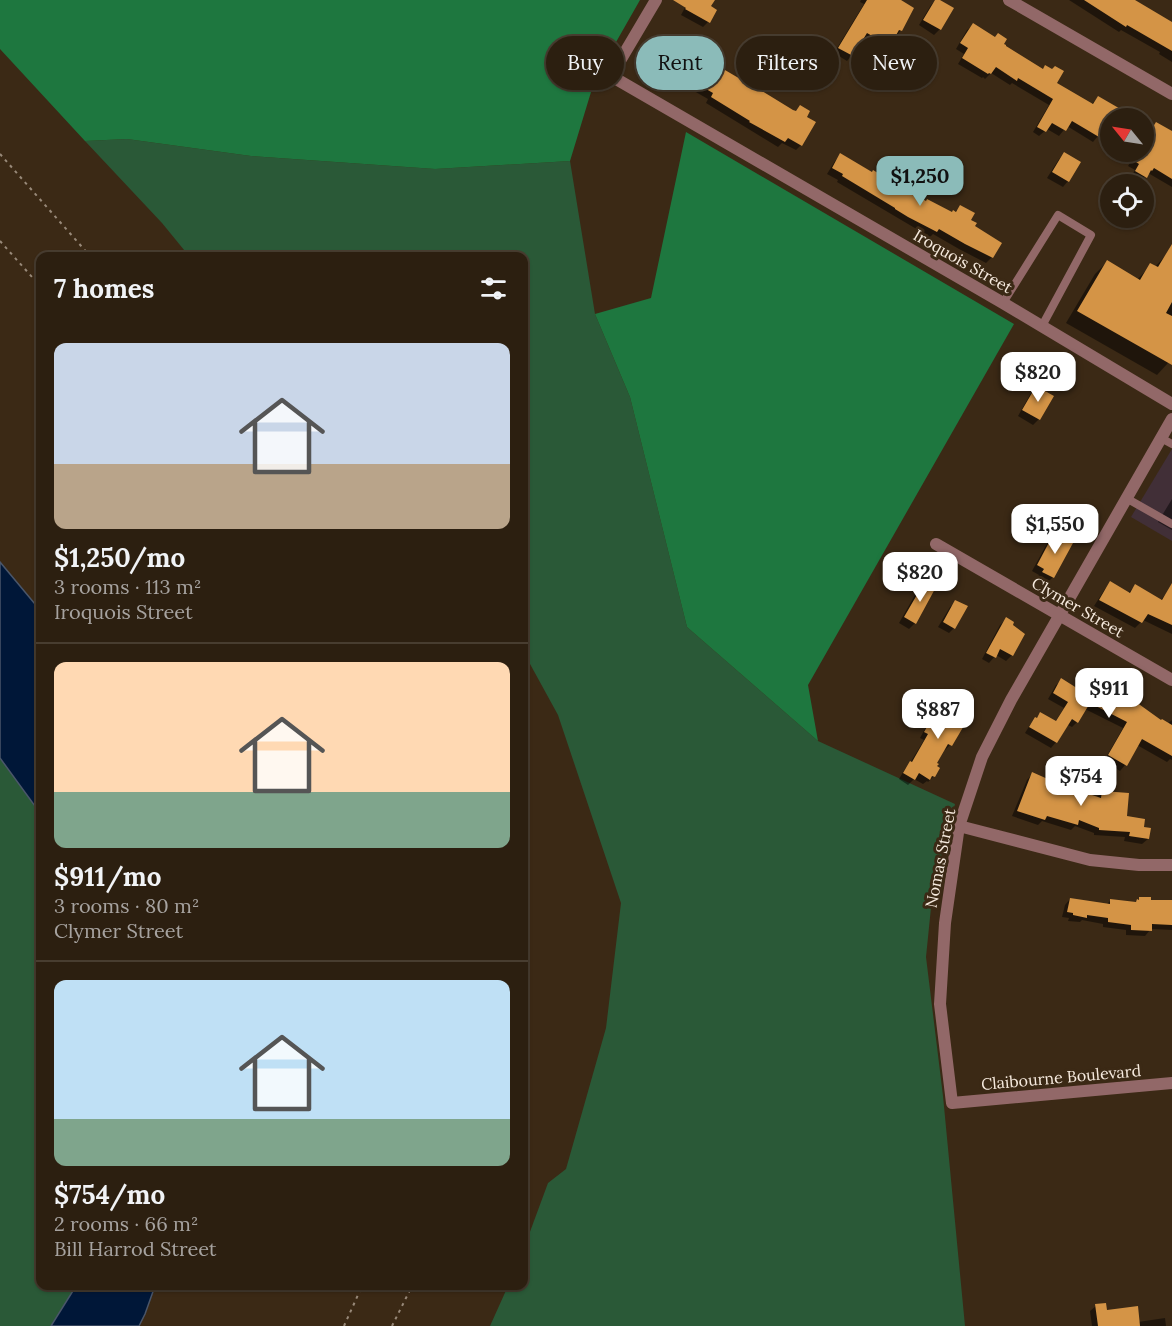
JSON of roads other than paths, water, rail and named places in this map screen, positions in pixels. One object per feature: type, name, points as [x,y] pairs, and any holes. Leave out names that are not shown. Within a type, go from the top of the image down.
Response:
[{"type":"street","name":"Iroquois Street","points":[[656,0],[611,76],[1003,303],[1172,404]]},
{"type":"street","points":[[1009,0],[1172,94]]},
{"type":"street","name":"Nomas Street","points":[[952,1103],[940,1004],[945,923],[959,826],[982,757],[1011,699],[1126,498],[1166,441],[1172,419]]},
{"type":"street","name":"Clymer Street","points":[[936,544],[1172,680]]},
{"type":"street","points":[[959,826],[1090,860],[1139,865],[1172,865]]},
{"type":"street","name":"Claibourne Boulevard","points":[[952,1103],[1172,1083]]},
{"type":"lane","points":[[1003,303],[1058,215],[1091,235],[1042,326]]},
{"type":"lane","points":[[1126,498],[1172,524]]},
{"type":"water","points":[[0,562],[36,605],[36,808],[0,758]]},
{"type":"water","points":[[74,1290],[154,1290],[139,1326],[51,1326]]}]
